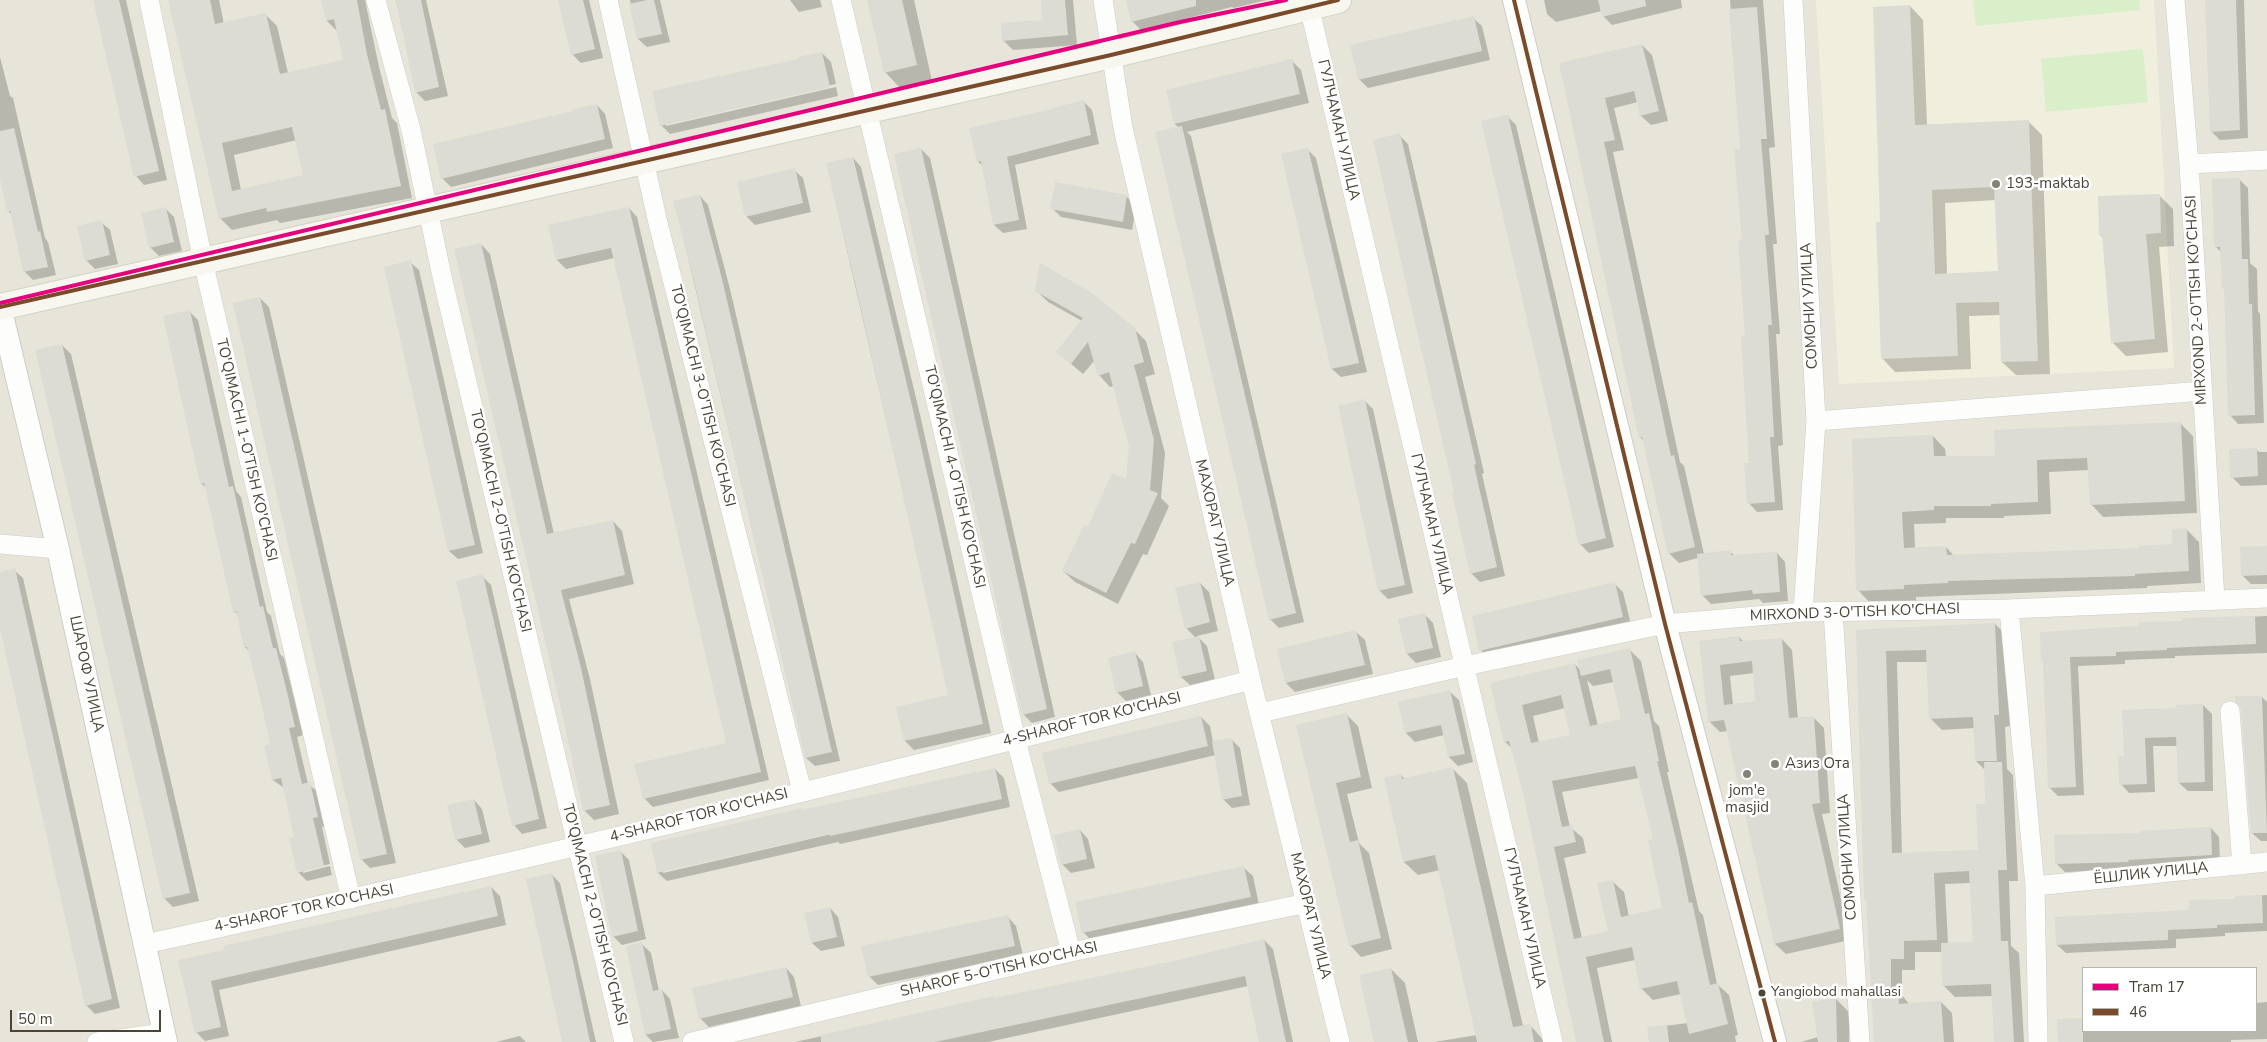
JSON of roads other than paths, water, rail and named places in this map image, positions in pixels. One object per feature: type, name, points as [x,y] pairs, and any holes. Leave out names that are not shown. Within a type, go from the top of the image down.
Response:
[{"type":"main road","points":[[0,307],[427,209],[645,162],[868,109],[1111,55],[1338,0]]},
{"type":"street","name":"TO'QIMACHI 1-O'TISH KO'CHASI","points":[[149,0],[202,261],[350,900]]},
{"type":"street","name":"TO'QIMACHI 2-O'TISH KO'CHASI","points":[[376,0],[411,130],[427,209],[576,846],[624,1042]]},
{"type":"street","name":"TO'QIMACHI 3-O'TISH KO'CHASI","points":[[608,0],[658,223],[802,791]]},
{"type":"street","name":"TO'QIMACHI 4-O'TISH KO'CHASI","points":[[841,0],[1016,740],[1071,952]]},
{"type":"street","name":"МАХОРАТ УЛИЦА","points":[[1103,0],[1123,128],[1250,680],[1260,713],[1340,1042]]},
{"type":"street","points":[[1514,0],[1665,624],[1775,1042]]},
{"type":"street","name":"СОМОНИ УЛИЦА","points":[[1793,0],[1816,421],[1802,612]]},
{"type":"street","name":"MIRXOND 2-O'TISH KO'CHASI","points":[[2175,0],[2189,164],[2214,600]]},
{"type":"street","name":"ГУЛЧАМАН УЛИЦА","points":[[1309,6],[1554,1042]]},
{"type":"street","points":[[2189,164],[2267,160]]},
{"type":"street","name":"ШАРОФ УЛИЦА","points":[[0,307],[58,549],[165,1038]]},
{"type":"street","points":[[1816,421],[2203,391]]},
{"type":"street","points":[[0,544],[58,549]]},
{"type":"street","name":"MIRXOND 3-O'TISH KO'CHASI","points":[[1465,666],[1665,624],[1802,612],[2009,609],[2267,598]]},
{"type":"street","points":[[2009,609],[2035,886],[2038,1042]]},
{"type":"street","name":"СОМОНИ УЛИЦА","points":[[1833,611],[1860,1042]]},
{"type":"street","points":[[1260,713],[1465,666]]},
{"type":"street","name":"4-SHAROF TOR KO'CHASI","points":[[145,944],[350,900],[1016,740],[1250,680]]},
{"type":"street","points":[[2230,711],[2242,865]]},
{"type":"street","name":"ЁШЛИК УЛИЦА","points":[[2035,886],[2267,862]]},
{"type":"street","name":"SHAROF 5-O'TISH KO'CHASI","points":[[692,1042],[1071,952],[1307,903]]},
{"type":"street","points":[[97,1042],[165,1038]]},
{"type":"tram line","name":"17","points":[[0,303],[1180,22],[1286,0]]},
{"type":"place","name":"193-maktab","points":[[1996,184]]},
{"type":"place","name":"Азиз Ота","points":[[1775,764]]},
{"type":"place","name":"jom'e masjid","points":[[1747,774]]},
{"type":"place","name":"Yangiobod mahallasi","points":[[1762,993]]}]
